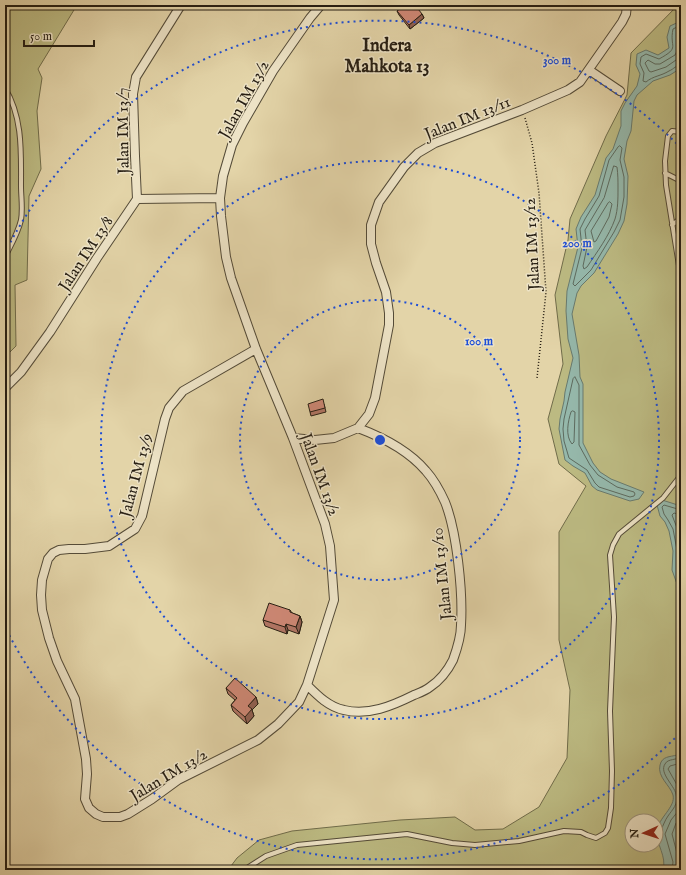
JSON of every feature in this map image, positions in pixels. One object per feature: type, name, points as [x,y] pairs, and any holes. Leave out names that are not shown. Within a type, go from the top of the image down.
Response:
[{"type":"street","name":"Jalan IM 13/7","points":[[137,199],[134,156],[133,94],[136,77],[181,5]]},
{"type":"street","name":"Jalan IM 13/2","points":[[87,774],[85,799],[89,808],[96,814],[103,817],[112,818],[124,816],[152,799],[178,780],[258,740],[278,724],[299,702],[307,685],[334,600],[330,546],[324,524],[292,438],[256,350],[233,284],[226,257],[220,198],[232,145],[243,123],[273,71],[320,5]]},
{"type":"street","name":"Jalan IM 13/11","points":[[358,428],[369,414],[375,398],[389,325],[386,292],[371,244],[371,225],[379,202],[404,167],[418,153],[435,143],[522,110],[568,90],[580,82],[622,22],[626,14],[627,5]]},
{"type":"street","points":[[589,70],[620,91]]},
{"type":"street","points":[[137,199],[220,198]]},
{"type":"street","name":"Jalan IM 13/8","points":[[5,388],[21,372],[50,332],[137,199]]},
{"type":"street","name":"Jalan IM 13/9","points":[[87,774],[86,759],[75,699],[57,661],[42,610],[42,580],[48,558],[59,550],[86,550],[109,546],[135,529],[142,516],[164,419],[169,408],[183,391],[256,350]]},
{"type":"street","points":[[292,438],[315,440],[334,438],[358,428]]},
{"type":"street","name":"Jalan IM 13/10","points":[[307,685],[319,698],[344,710],[365,712],[378,710],[398,703],[430,688],[442,677],[452,660],[461,625],[461,594],[454,535],[445,503],[426,471],[398,448],[376,434],[358,428]]},
{"type":"lane","points":[[5,88],[12,99],[19,123],[21,146],[22,210],[19,228],[5,257]]},
{"type":"lane","points":[[681,132],[672,132],[668,136],[665,173],[681,278]]},
{"type":"lane","points":[[665,173],[681,181]]},
{"type":"lane","points":[[672,225],[681,218]]},
{"type":"lane","points":[[681,337],[681,342]]},
{"type":"lane","points":[[244,870],[266,856],[298,844],[407,834],[452,843],[475,844],[520,841],[564,831],[581,832],[596,838],[605,833],[608,828],[611,793],[610,711],[614,617],[610,554],[619,534],[663,498],[681,475]]},
{"type":"path","name":"Jalan IM 13/12","points":[[522,110],[532,143],[537,174],[546,292],[537,378]]},
{"type":"shaded area","points":[[5,5],[77,5],[38,69],[42,78],[37,111],[41,169],[29,196],[27,280],[15,285],[16,346],[5,357]]},
{"type":"shaded area","points":[[678,5],[681,5],[681,870],[228,870],[237,858],[259,840],[292,831],[400,820],[455,817],[475,830],[503,829],[539,807],[567,758],[570,690],[559,640],[559,532],[586,486],[559,464],[548,419],[563,364],[555,295],[568,240],[570,219],[606,136],[627,95],[631,53]]},
{"type":"water","points":[[681,21],[681,68],[670,75],[653,81],[637,95],[634,101],[631,131],[627,141],[624,159],[628,176],[627,204],[624,221],[618,234],[594,273],[581,286],[577,293],[572,314],[579,355],[580,377],[583,384],[583,443],[593,463],[600,472],[611,479],[644,492],[639,499],[630,501],[597,490],[592,486],[585,473],[565,460],[559,429],[565,392],[573,358],[568,339],[566,311],[567,291],[578,247],[576,229],[581,217],[595,195],[606,158],[613,149],[621,126],[621,111],[637,86],[640,74],[636,65],[637,54],[646,50],[658,55],[669,48],[667,37],[670,26]]},
{"type":"water","points":[[662,500],[681,506],[681,627],[678,617],[677,584],[672,570],[673,551],[669,531],[665,522],[660,516],[657,505]]},
{"type":"water","points":[[681,629],[681,653],[677,641]]},
{"type":"water","points":[[681,745],[681,870],[663,870],[664,816],[672,804],[673,795],[660,773],[660,765],[664,758],[677,755]]},
{"type":"building","points":[[405,5],[415,5],[422,14],[409,25],[397,11]]},
{"type":"building","points":[[681,185],[681,198],[680,198],[679,186]]},
{"type":"building","points":[[323,399],[325,408],[310,412],[308,404]]},
{"type":"building","points":[[269,603],[290,610],[290,612],[300,616],[296,627],[286,624],[285,627],[263,620]]},
{"type":"building","points":[[235,678],[256,697],[248,706],[252,709],[245,717],[231,705],[237,698],[226,688]]},
{"type":"district","name":"Indera Mahkota 13","points":[[387,55]]}]
